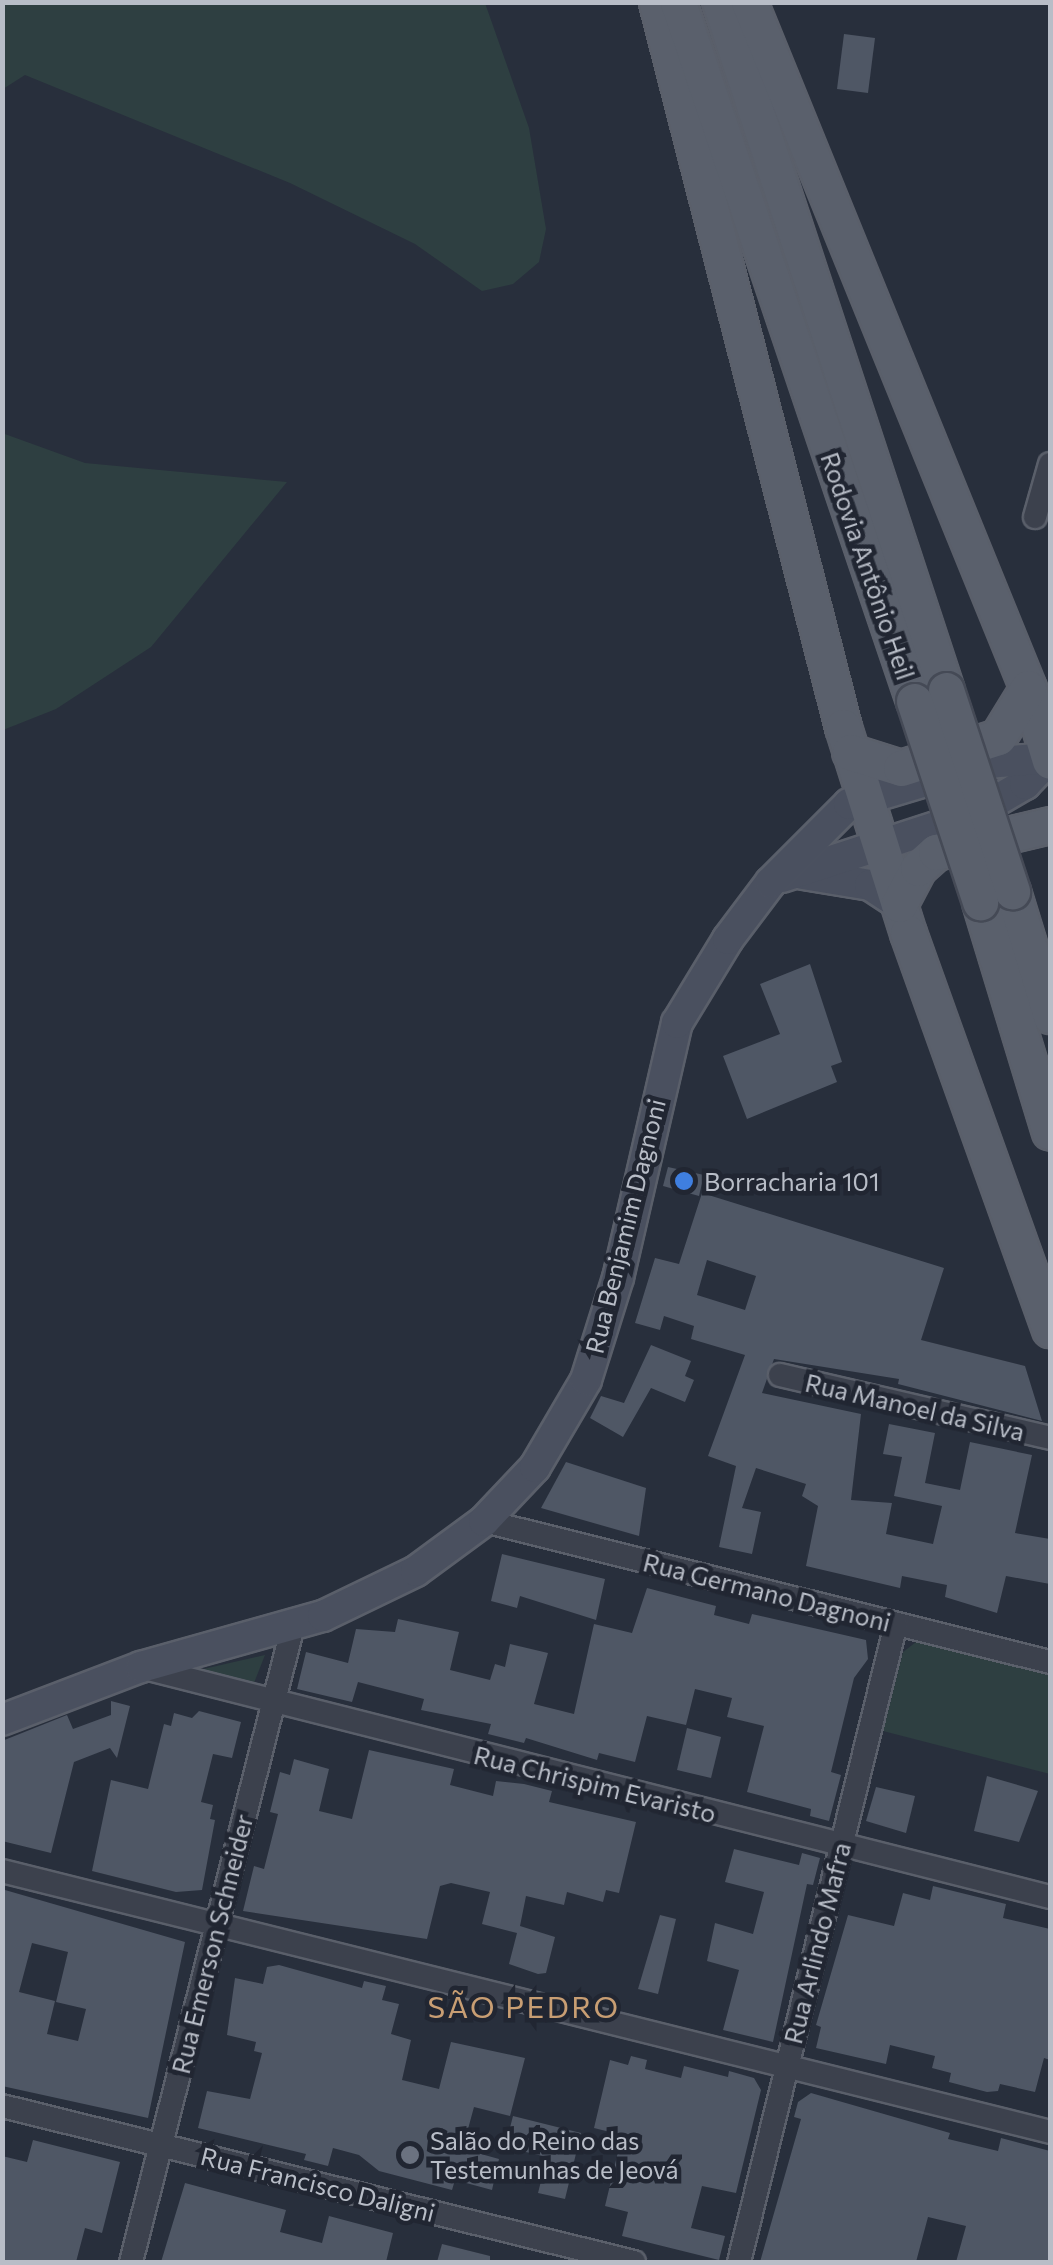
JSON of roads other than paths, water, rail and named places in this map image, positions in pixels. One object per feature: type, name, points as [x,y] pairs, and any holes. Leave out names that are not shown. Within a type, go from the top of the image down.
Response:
[{"type":"main road","points":[[657,2],[850,752],[898,904],[1050,1329]]},
{"type":"main road","name":"Rodovia Antônio Heil","points":[[678,2],[930,695]]},
{"type":"main road","name":"Rodovia Antônio Heil","points":[[720,2],[930,695],[996,897],[1050,1132]]},
{"type":"main road","points":[[749,2],[1028,688],[1050,759]]},
{"type":"main road","points":[[850,752],[901,768],[998,737],[1028,688]]},
{"type":"main road","points":[[898,904],[918,868],[936,852],[1050,825]]},
{"type":"main road","name":"Rodovia Antônio Heil","points":[[996,897],[1050,1015]]},
{"type":"street","points":[[1034,517],[1050,464]]},
{"type":"street","points":[[771,882],[1002,800],[1050,759]]},
{"type":"street","name":"Rua Benjamim Dagnoni","points":[[2,1720],[142,1667],[293,1626],[416,1571],[484,1521],[536,1468],[586,1380],[618,1278],[677,1023],[698,982],[771,882],[825,824],[866,799],[986,763],[1050,759]]},
{"type":"street","points":[[771,882],[804,874],[838,875],[898,904]]},
{"type":"street","name":"Rua Manoel da Silva","points":[[780,1375],[1050,1438]]},
{"type":"street","name":"Rua Germano Dagnoni","points":[[484,1521],[1050,1662]]},
{"type":"street","name":"Rua Arlindo Mafra","points":[[739,2262],[896,1624]]},
{"type":"street","name":"Rua Emerson Schneider","points":[[131,2262],[293,1626]]},
{"type":"street","name":"Rua Chrispim Evaristo","points":[[142,1667],[274,1705],[1050,1897]]},
{"type":"street","points":[[2,1870],[1050,2132]]},
{"type":"street","name":"Rua Francisco Daligni","points":[[2,2106],[634,2262]]},
{"type":"place","name":"Borracharia 101","points":[[684,1181]]},
{"type":"place","name":"Salão do Reino das Testemunhas de Jeová","points":[[410,2155]]},
{"type":"district","name":"SÃO PEDRO","points":[[524,2006]]}]
